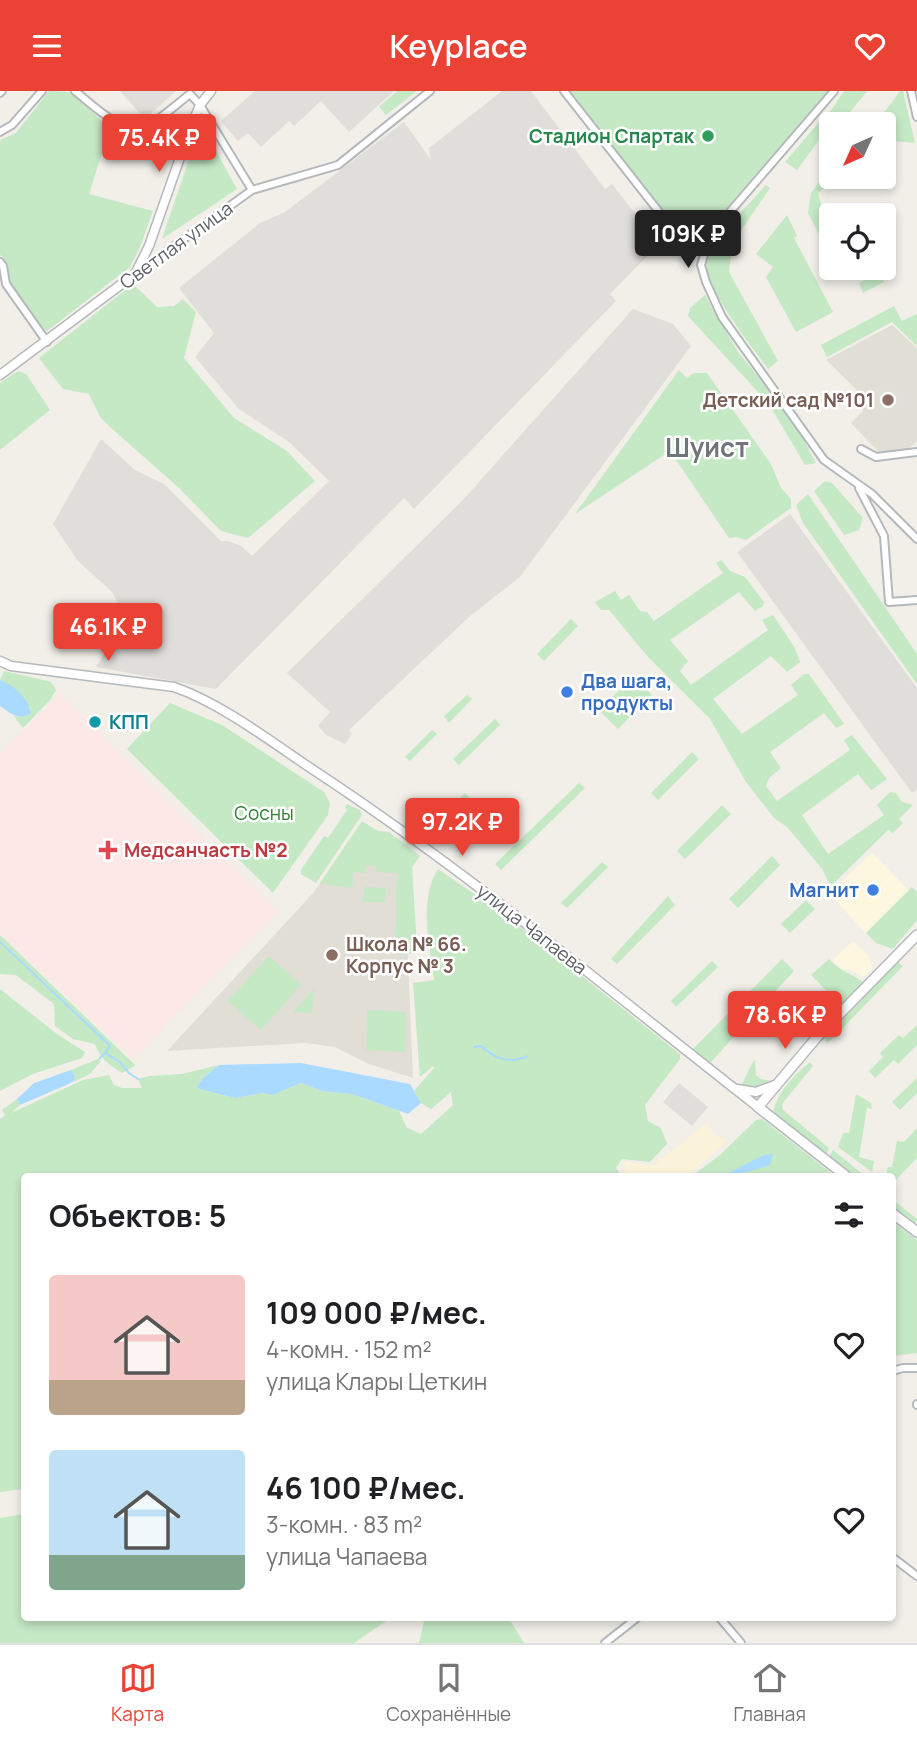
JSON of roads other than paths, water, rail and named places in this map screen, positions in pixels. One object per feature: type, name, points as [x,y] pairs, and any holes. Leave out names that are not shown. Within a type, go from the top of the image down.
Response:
[{"type":"main road","points":[[758,1107],[817,1037],[917,935]]},
{"type":"main road","name":"улица Чапаева","points":[[758,1107],[842,1173]]},
{"type":"main road","points":[[896,1216],[917,1232]]},
{"type":"street","points":[[0,132],[12,125],[42,91]]},
{"type":"street","points":[[75,91],[117,123],[132,128],[146,126],[190,94],[200,105],[252,190]]},
{"type":"street","points":[[135,274],[149,246],[200,105],[211,91]]},
{"type":"street","name":"Светлая улица","points":[[0,375],[252,190],[338,165],[430,91]]},
{"type":"street","points":[[564,91],[663,217],[688,230],[712,232]]},
{"type":"street","points":[[834,91],[712,232],[701,265],[722,317],[824,460],[872,494],[917,540]]},
{"type":"street","points":[[911,91],[917,117]]},
{"type":"street","points":[[2,264],[6,284],[47,342]]},
{"type":"street","points":[[861,449],[876,457],[917,452]]},
{"type":"street","points":[[859,487],[884,536],[888,602],[917,600]]},
{"type":"street","name":"улица Чапаева","points":[[0,661],[11,666],[160,684],[190,692],[342,789],[507,907],[758,1107]]},
{"type":"street","points":[[734,1088],[756,1092],[775,1085]]},
{"type":"street","points":[[896,1370],[917,1368]]},
{"type":"street","points":[[896,1560],[917,1576]]},
{"type":"street","points":[[605,1643],[633,1621]]},
{"type":"street","points":[[722,1621],[741,1643]]},
{"type":"water","points":[[0,680],[20,693],[31,713],[19,717],[0,706]]},
{"type":"water","points":[[301,1063],[410,1084],[421,1103],[408,1114],[352,1094],[322,1091],[301,1083],[273,1095],[263,1093],[235,1098],[196,1088],[203,1078],[219,1065]]},
{"type":"water","points":[[71,1070],[75,1076],[73,1082],[20,1105],[17,1099],[34,1083]]},
{"type":"water","points":[[773,1154],[770,1165],[742,1173],[728,1173],[764,1155]]},
{"type":"waterway","points":[[0,942],[110,1046],[105,1053]]},
{"type":"waterway","points":[[474,1047],[481,1046],[508,1060],[528,1056]]},
{"type":"waterway","points":[[100,1058],[105,1053],[120,1062],[138,1079]]},
{"type":"place","name":"Стадион Спартак","points":[[708,136]]},
{"type":"place","name":"Детский сад №101","points":[[888,400]]},
{"type":"place","name":"Два шага, продукты","points":[[567,692]]},
{"type":"place","name":"КПП","points":[[95,722]]},
{"type":"place","name":"Медсанчасть №2","points":[[108,850]]},
{"type":"place","name":"Магнит","points":[[873,890]]},
{"type":"place","name":"Школа № 66. Корпус № 3","points":[[332,955]]},
{"type":"district","name":"Шуист","points":[[707,447]]},
{"type":"park label","name":"Сосны","points":[[264,813]]}]
